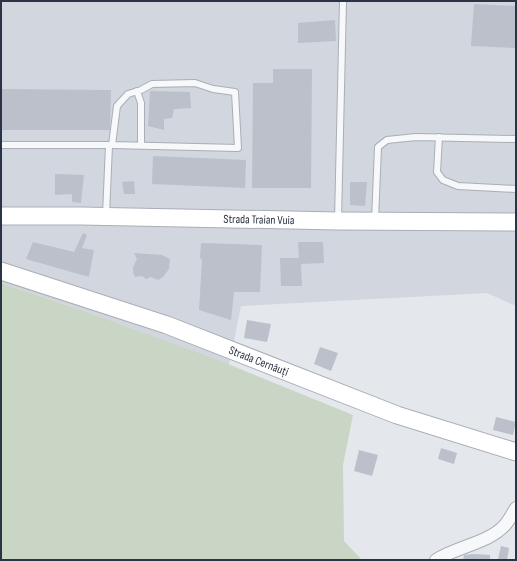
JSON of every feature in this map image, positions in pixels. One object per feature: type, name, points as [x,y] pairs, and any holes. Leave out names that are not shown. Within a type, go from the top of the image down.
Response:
[{"type":"street","name":"Strada Traian Vuia","points":[[1,216],[106,216],[338,221],[516,222]]},
{"type":"street","name":"Strada Cernăuți","points":[[1,271],[167,325],[397,415],[516,452]]},
{"type":"street","points":[[436,560],[456,549],[489,537],[503,527],[516,508]]},
{"type":"lane","points":[[338,221],[343,1]]},
{"type":"lane","points":[[1,146],[110,145],[141,145],[238,148],[235,92],[213,89],[195,83],[152,84],[128,94],[117,106],[110,145],[106,216]]},
{"type":"lane","points":[[137,91],[141,103],[141,145]]},
{"type":"lane","points":[[439,137],[437,172],[443,180],[458,186],[516,189]]},
{"type":"lane","points":[[375,221],[378,147],[386,140],[396,138],[439,137],[516,139]]},
{"type":"shaded area","points":[[1,1],[516,1],[516,306],[487,293],[241,306],[229,365],[87,312],[1,283]]},
{"type":"green space","points":[[1,283],[87,312],[218,360],[353,415],[343,465],[344,541],[362,560],[1,560]]},
{"type":"building","points":[[474,4],[516,6],[516,48],[471,46]]},
{"type":"building","points":[[335,20],[336,41],[298,43],[298,23]]},
{"type":"building","points":[[273,69],[312,69],[311,188],[252,188],[253,83],[273,83]]},
{"type":"building","points":[[1,89],[111,90],[110,130],[1,130]]},
{"type":"building","points":[[150,91],[190,92],[191,108],[174,109],[172,118],[164,119],[164,130],[148,126]]},
{"type":"building","points":[[153,156],[246,160],[245,188],[152,184]]},
{"type":"building","points":[[55,174],[84,175],[81,203],[72,202],[72,194],[55,195]]},
{"type":"building","points":[[134,181],[135,194],[124,194],[122,182]]},
{"type":"building","points":[[350,182],[367,182],[365,206],[350,205]]},
{"type":"building","points":[[83,233],[87,235],[82,248],[94,250],[89,277],[26,259],[33,242],[74,252]]},
{"type":"building","points":[[298,242],[323,242],[324,263],[301,264],[302,286],[281,286],[280,258],[299,258]]},
{"type":"building","points":[[201,243],[262,245],[260,292],[234,292],[231,320],[199,310],[202,260],[200,258]]},
{"type":"building","points":[[134,253],[162,255],[170,259],[169,269],[163,277],[158,280],[151,277],[146,279],[142,276],[135,277],[133,267],[137,259]]},
{"type":"building","points":[[247,320],[271,324],[267,342],[244,338]]},
{"type":"building","points":[[320,347],[338,353],[331,371],[314,364]]},
{"type":"building","points":[[496,417],[516,422],[513,435],[493,430]]},
{"type":"building","points":[[441,448],[457,453],[454,464],[438,459]]},
{"type":"building","points":[[359,450],[378,455],[372,476],[354,471]]},
{"type":"building","points":[[501,546],[509,548],[507,560],[498,559]]},
{"type":"building","points":[[464,555],[490,555],[490,560],[463,560]]}]
